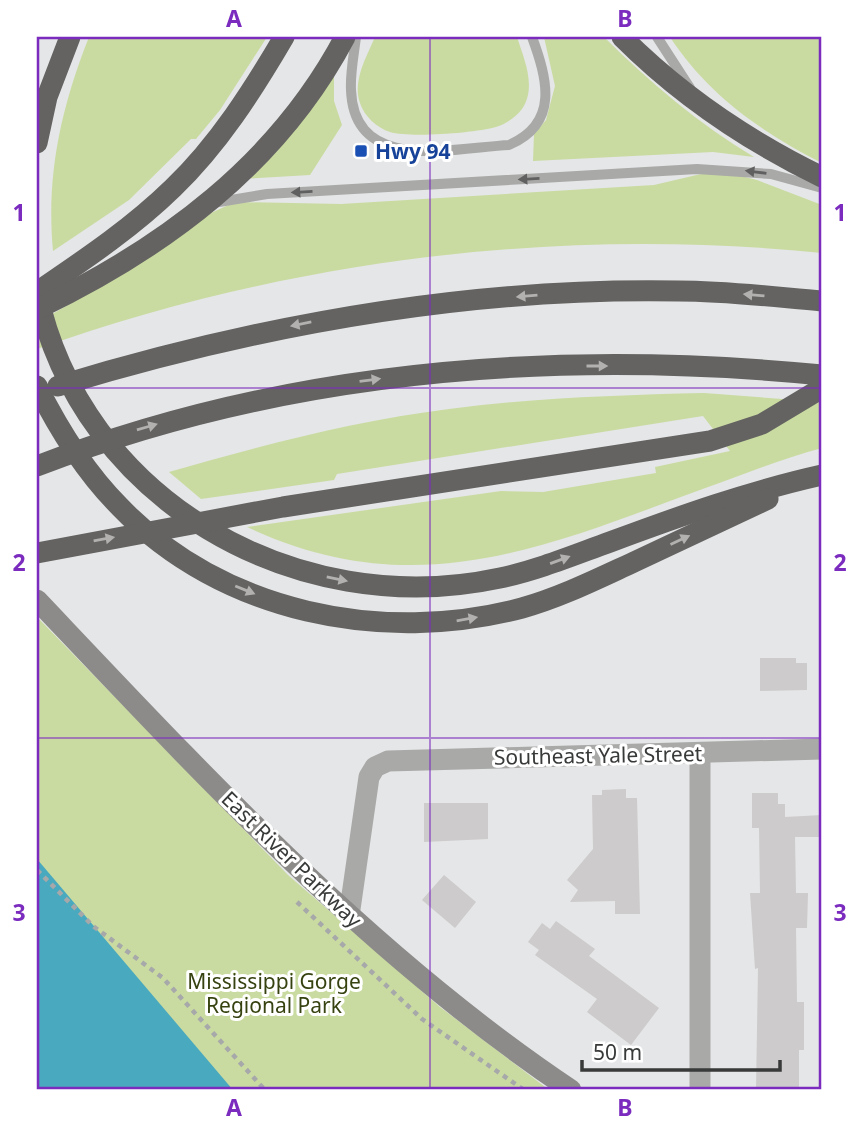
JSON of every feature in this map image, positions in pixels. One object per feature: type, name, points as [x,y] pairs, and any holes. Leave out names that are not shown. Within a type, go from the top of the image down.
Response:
[{"type":"highway","points":[[37,144],[47,97],[70,37]]},
{"type":"highway","points":[[284,37],[241,106],[200,160],[173,189],[95,254],[37,292],[63,371],[104,439],[158,496],[188,519],[248,551],[309,572],[391,587],[469,583],[536,569],[702,509],[822,475]]},
{"type":"highway","points":[[37,309],[130,261],[208,204],[235,180],[296,114],[345,37]]},
{"type":"highway","points":[[622,37],[647,62],[700,106],[776,154],[822,177]]},
{"type":"highway","points":[[37,393],[146,360],[260,332],[349,316],[469,301],[551,294],[680,290],[822,301]]},
{"type":"highway","points":[[37,466],[141,429],[226,405],[312,388],[406,376],[567,366],[684,366],[822,375]]},
{"type":"highway","points":[[37,386],[64,437],[103,489],[130,517],[184,559],[270,600],[334,618],[393,624],[453,622],[554,597],[822,475]]},
{"type":"highway","points":[[37,553],[283,507],[735,434],[784,413],[822,388]]},
{"type":"street","name":"East River Parkway","points":[[37,600],[349,916],[428,986],[518,1055],[571,1090]]},
{"type":"street","name":"Southeast Yale Street","points":[[349,916],[369,776],[375,767],[387,761],[405,758],[822,748]]},
{"type":"street","points":[[700,753],[700,1090]]},
{"type":"lane","points":[[356,37],[351,92],[361,127],[384,147],[402,150],[509,145],[523,139],[543,112],[547,96],[545,75],[532,37]]},
{"type":"lane","points":[[657,37],[700,106]]},
{"type":"lane","points":[[208,204],[267,194],[697,169],[771,174],[822,188]]},
{"type":"path","points":[[37,870],[93,926],[163,978],[265,1090]]},
{"type":"path","points":[[289,894],[422,1019],[524,1090]]},
{"type":"green space","points":[[89,37],[267,37],[220,110],[196,139],[191,139],[129,200],[53,251],[52,195],[58,142],[63,116]]},
{"type":"green space","points":[[375,37],[517,37],[529,82],[529,92],[522,109],[500,126],[486,129],[427,135],[399,134],[385,130],[368,117],[358,95],[359,77]]},
{"type":"green space","points":[[544,37],[604,37],[675,102],[754,157],[713,152],[533,161],[534,134],[546,120],[555,86]]},
{"type":"green space","points":[[670,37],[822,37],[822,163],[757,125],[737,110],[701,77]]},
{"type":"green space","points":[[334,67],[334,101],[342,125],[310,175],[241,179]]},
{"type":"green space","points":[[729,173],[757,180],[822,205],[822,253],[723,246],[623,244],[524,248],[424,258],[325,272],[228,293],[131,318],[37,349],[37,323],[119,275],[211,213],[235,202],[341,204],[654,185],[701,174]]},
{"type":"green space","points":[[704,393],[822,402],[822,448],[602,526],[488,558],[430,565],[372,563],[311,551],[247,527],[501,491],[543,492],[656,473],[655,467],[730,451],[703,416],[337,474],[334,480],[201,499],[169,472],[307,435],[413,414],[544,400]]},
{"type":"green space","name":"Mississippi Gorge Regional Park","points":[[37,617],[288,875],[440,1007],[549,1090],[230,1090],[37,880]]},
{"type":"water","points":[[37,859],[233,1090],[37,1090]]},
{"type":"building","points":[[760,658],[796,658],[796,663],[807,663],[807,690],[760,691]]},
{"type":"building","points":[[626,789],[626,798],[637,798],[640,914],[615,914],[615,901],[570,902],[578,890],[567,880],[593,849],[592,795],[602,795],[602,790]]},
{"type":"building","points":[[752,793],[778,793],[778,804],[785,804],[785,817],[822,815],[822,837],[795,837],[796,893],[808,893],[807,928],[796,928],[797,1002],[804,1002],[804,1050],[799,1050],[799,1090],[756,1090],[758,968],[755,969],[750,893],[760,893],[759,828],[752,828]]},
{"type":"building","points":[[424,803],[488,803],[488,839],[424,842]]},
{"type":"building","points":[[444,875],[476,902],[455,928],[422,900]]},
{"type":"building","points":[[556,921],[595,949],[589,956],[659,1008],[631,1045],[587,1012],[597,999],[535,955],[539,950],[528,942],[542,923],[550,929]]},
{"type":"place","name":"Hwy 94","points":[[361,151]]}]
